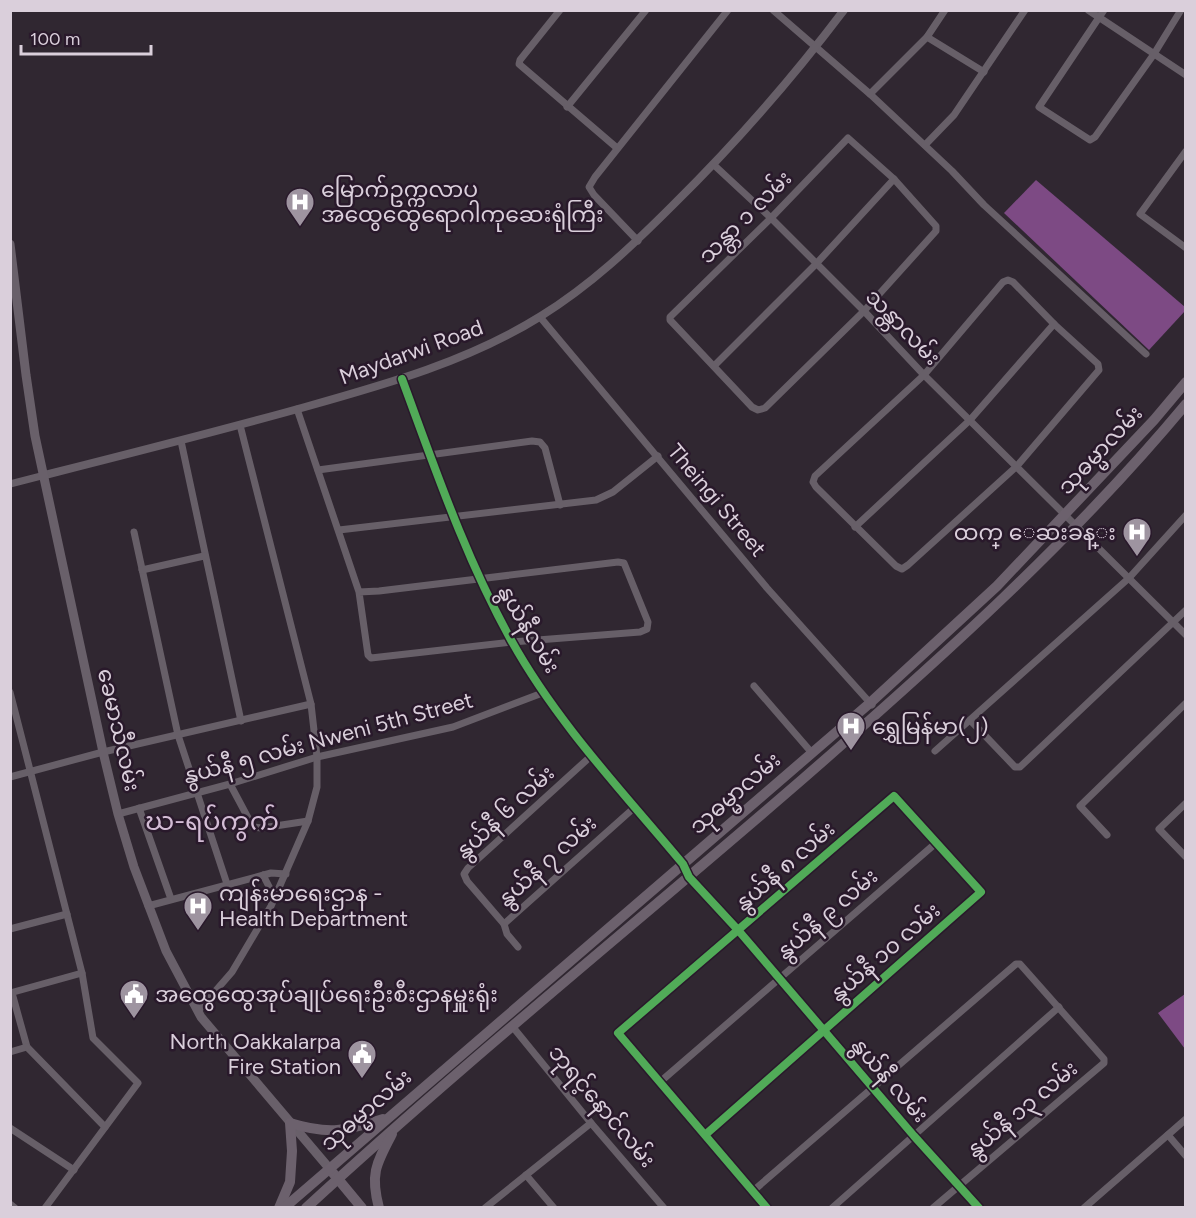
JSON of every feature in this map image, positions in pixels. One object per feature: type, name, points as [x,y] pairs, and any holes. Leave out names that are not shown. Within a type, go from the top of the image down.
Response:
[{"type":"main road","name":"ခေမာသီလမ်း","points":[[10,244],[35,436],[103,752],[134,867],[166,951],[198,1011],[329,1168]]},
{"type":"main road","name":"သုဓမ္မာလမ်း","points":[[284,1208],[870,703],[997,586],[1154,420],[1185,382]]},
{"type":"main road","name":"သုဓမ္မာလမ်း","points":[[306,1208],[512,1026],[689,877],[958,642],[1074,526],[1162,432],[1185,404]]},
{"type":"main road","points":[[279,1208],[290,1182],[292,1151],[290,1123],[315,1131],[351,1129],[388,1118]]},
{"type":"main road","points":[[379,1208],[374,1187],[377,1162],[395,1128]]},
{"type":"main road","points":[[329,1168],[362,1208]]},
{"type":"street","points":[[560,10],[519,60],[519,64],[617,148]]},
{"type":"street","points":[[567,107],[646,10]]},
{"type":"street","points":[[638,241],[594,195],[590,187],[617,148],[728,10]]},
{"type":"street","points":[[773,10],[870,94],[925,145],[984,205],[1146,354]]},
{"type":"street","name":"Maydarwi Road","points":[[10,484],[181,441],[402,379],[484,347],[540,317],[575,294],[638,241],[714,165],[766,108],[844,10]]},
{"type":"street","points":[[870,94],[927,37],[945,10]]},
{"type":"street","points":[[925,145],[954,115],[1025,10]]},
{"type":"street","points":[[1088,10],[1185,75]]},
{"type":"street","points":[[1104,10],[1039,107],[1090,140],[1095,137],[1154,54],[1180,10]]},
{"type":"street","points":[[927,37],[984,72]]},
{"type":"street","name":"သန္တာ ၁ လမ်း","points":[[714,366],[670,320],[672,314],[771,218],[845,140],[851,139],[894,179]]},
{"type":"street","points":[[1185,151],[1140,214],[1185,248]]},
{"type":"street","name":"သန္တာလမ်း","points":[[714,165],[771,218],[924,375],[1185,635]]},
{"type":"street","points":[[894,179],[936,226],[936,231],[864,311],[765,408],[758,410],[714,366],[816,264],[894,179]]},
{"type":"street","points":[[1008,280],[1013,282],[1054,324],[1098,364],[1099,370],[1017,466],[902,569],[896,566],[813,482],[815,476],[924,375],[1003,282],[1008,280]]},
{"type":"street","name":"Theingi Street","points":[[540,317],[767,588],[879,713]]},
{"type":"street","points":[[855,527],[970,420],[1054,324]]},
{"type":"street","name":"နွယ်နီလမ်း","points":[[402,379],[478,579],[512,642],[544,692],[591,756],[682,864]]},
{"type":"street","points":[[297,409],[359,592],[368,655],[372,658],[512,642],[640,632],[647,629],[648,621],[624,563],[618,562],[359,592]]},
{"type":"street","points":[[198,1011],[232,972],[275,898],[308,821],[317,787],[317,757],[311,704],[240,425]]},
{"type":"street","points":[[181,441],[241,721]]},
{"type":"street","points":[[318,470],[532,441],[540,442],[544,448],[560,505]]},
{"type":"street","points":[[339,530],[596,500],[613,492],[658,456]]},
{"type":"street","points":[[935,751],[1128,579],[1185,515]]},
{"type":"street","points":[[134,532],[178,735],[227,884]]},
{"type":"street","points":[[142,570],[204,556]]},
{"type":"street","points":[[971,721],[1017,768],[1185,610]]},
{"type":"street","points":[[754,686],[812,753]]},
{"type":"street","points":[[10,692],[82,974],[93,1038],[138,1083],[45,1208]]},
{"type":"street","name":"နွယ်နီ ၅ လမ်း Nweni 5th Street","points":[[118,814],[230,784],[317,757],[453,727],[544,692]]},
{"type":"street","points":[[1107,836],[1080,806],[1185,703]]},
{"type":"street","points":[[10,777],[103,752],[311,704]]},
{"type":"street","name":"နွယ်နီ ၆ လမ်း","points":[[504,924],[466,881],[464,874],[591,756]]},
{"type":"street","points":[[230,784],[253,827],[262,828],[308,821]]},
{"type":"street","name":"နွယ်နီ ၈ လမ်း","points":[[660,1082],[618,1033],[893,796],[936,843]]},
{"type":"street","points":[[1185,803],[1159,829],[1185,857]]},
{"type":"street","name":"နွယ်နီ ၇ လမ်း","points":[[518,947],[507,934],[504,924],[635,807]]},
{"type":"street","points":[[139,808],[171,899]]},
{"type":"street","name":"နွယ်နီ ၁၀ လမ်း","points":[[705,1135],[981,892],[936,843]]},
{"type":"street","name":"နွယ်နီ ၉ လမ်း","points":[[660,1082],[936,843]]},
{"type":"street","name":"နွယ်နီ လမ်း","points":[[682,864],[689,877],[738,930],[914,1136],[979,1208]]},
{"type":"street","points":[[148,906],[271,873],[286,874]]},
{"type":"street","points":[[264,875],[275,898]]},
{"type":"street","points":[[10,929],[67,914]]},
{"type":"street","points":[[753,1191],[1018,963],[1059,1007],[832,1208]]},
{"type":"street","points":[[82,974],[11,993],[27,1047],[105,1127]]},
{"type":"street","name":"နွယ်နီ ၁၃ လမ်း","points":[[933,1208],[1105,1061],[1059,1007]]},
{"type":"street","name":"ဘုရင့်နောင်လမ်း","points":[[512,1026],[664,1208]]},
{"type":"street","points":[[10,1052],[27,1047]]},
{"type":"street","points":[[660,1082],[767,1208]]},
{"type":"street","points":[[1084,1208],[1185,1119]]},
{"type":"street","points":[[485,1208],[591,1123]]},
{"type":"street","points":[[10,1128],[74,1170]]},
{"type":"street","points":[[1168,1135],[1185,1156]]},
{"type":"street","points":[[526,1175],[554,1208]]},
{"type":"street","points":[[10,1204],[15,1208]]},
{"type":"shaded area","points":[[1036,180],[1185,307],[1185,311],[1149,350],[1004,213]]},
{"type":"shaded area","points":[[1185,994],[1185,1049],[1158,1013]]},
{"type":"cycle path","points":[[402,379],[479,577],[511,640],[549,700],[592,756],[683,864],[689,877],[738,930],[914,1136],[979,1208]]},
{"type":"cycle path","points":[[705,1135],[981,892],[894,796],[618,1033],[767,1208]]},
{"type":"place","name":"မြောက်ဥက္ကလာပ အထွေထွေရောဂါကုဆေးရုံကြီး","points":[[300,228]]},
{"type":"place","name":"ထက္ ေဆးခန္း","points":[[1137,558]]},
{"type":"place","name":"ရွှေမြန်မာ(၂)","points":[[851,752]]},
{"type":"place","name":"ကျန်းမာရေးဌာန - Health Department","points":[[198,932]]},
{"type":"place","name":"အထွေထွေအုပ်ချုပ်ရေးဦးစီးဌာနမှူးရုံး","points":[[134,1020]]},
{"type":"place","name":"North Oakkalarpa Fire Station","points":[[362,1080]]},
{"type":"district","name":"ဃ-ရပ်ကွက်","points":[[212,821]]}]
